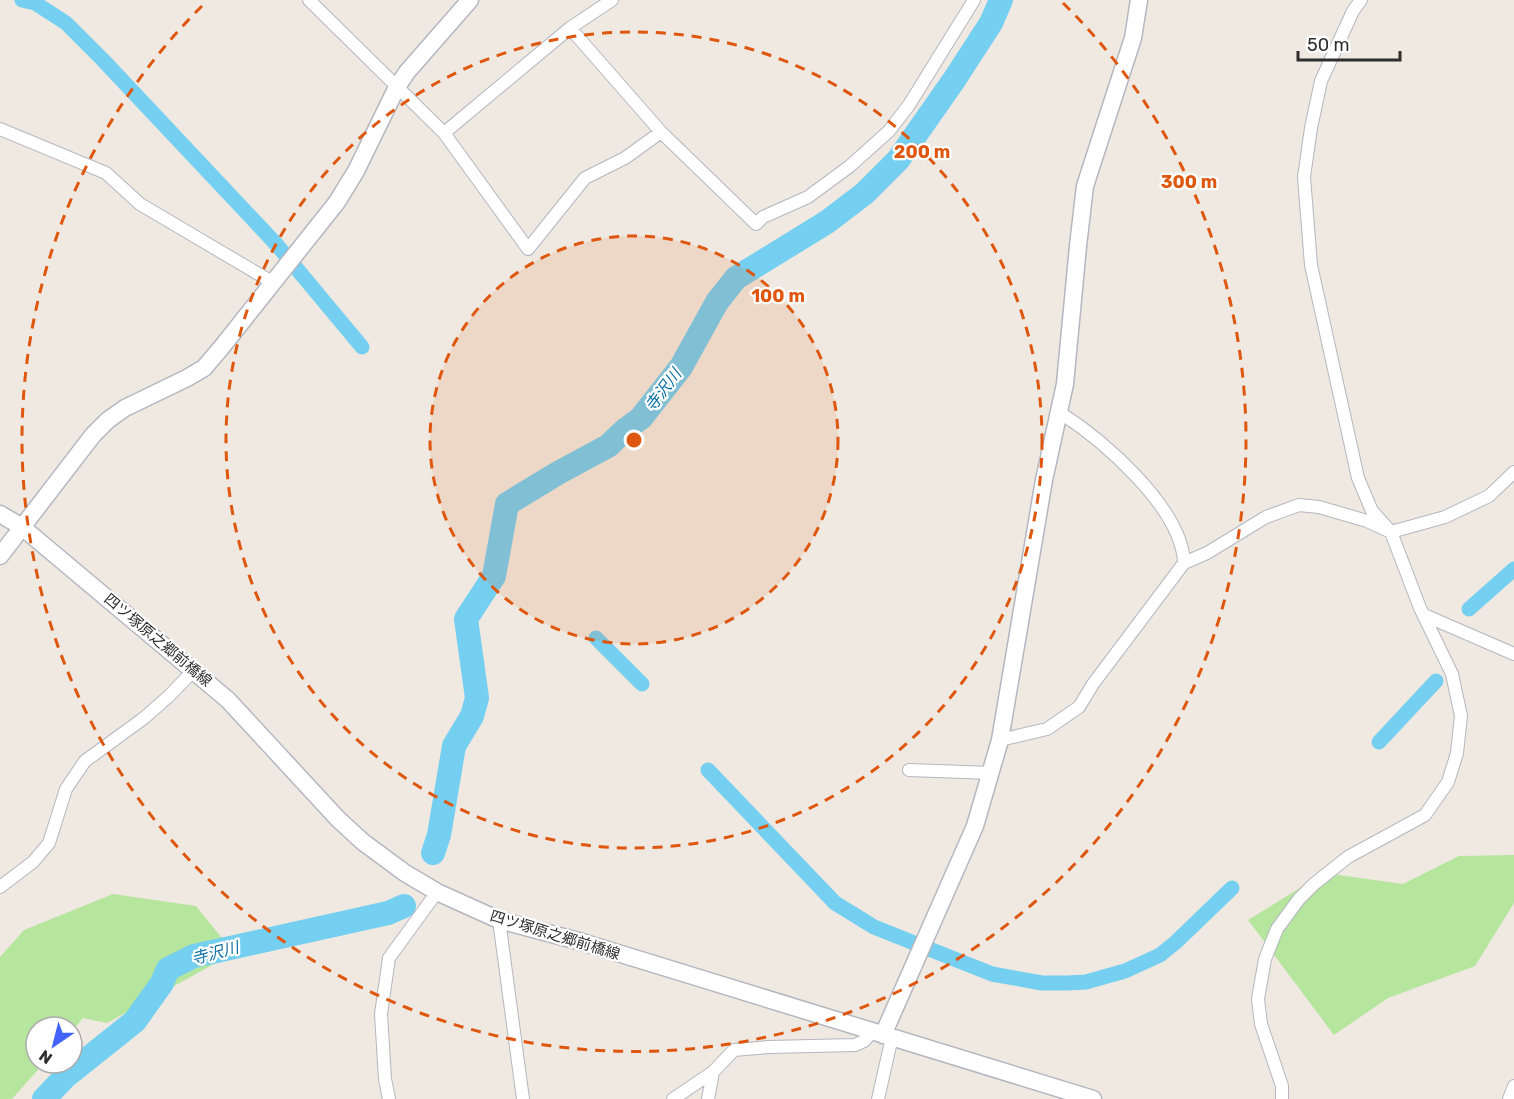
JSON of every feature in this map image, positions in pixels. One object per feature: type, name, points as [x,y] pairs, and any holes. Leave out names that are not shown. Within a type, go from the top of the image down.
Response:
[{"type":"street","points":[[309,0],[444,133],[528,249],[585,178],[625,158],[662,132]]},
{"type":"street","points":[[0,556],[93,435],[108,420],[125,408],[204,368],[337,202],[356,171],[397,87],[407,72],[470,0]]},
{"type":"street","points":[[444,133],[570,27],[612,0]]},
{"type":"street","points":[[570,27],[662,132],[756,224],[764,217],[808,197],[850,166],[889,131],[909,105],[974,0]]},
{"type":"street","points":[[879,1099],[883,1034],[975,826],[1000,740],[1044,480],[1065,384],[1085,186],[1133,38],[1139,0]]},
{"type":"street","points":[[1281,1099],[1282,1086],[1261,1024],[1258,999],[1265,958],[1277,929],[1299,899],[1348,857],[1425,815],[1448,782],[1457,753],[1461,716],[1452,674],[1424,615],[1391,532],[1372,511],[1358,478],[1311,265],[1304,177],[1311,128],[1321,81],[1353,10],[1361,0]]},
{"type":"street","points":[[0,129],[106,173],[140,204],[272,282]]},
{"type":"street","points":[[1059,412],[1084,428],[1114,453],[1159,503],[1183,547],[1184,563]]},
{"type":"street","points":[[1000,740],[1047,729],[1079,707],[1093,684],[1184,563],[1207,553],[1266,517],[1299,505],[1319,507],[1391,532],[1445,517],[1489,496],[1514,472]]},
{"type":"street","name":"四ツ塚原之郷前橋線","points":[[0,514],[22,527],[228,700],[338,819],[363,842],[405,873],[437,892],[499,920],[582,942],[1093,1099]]},
{"type":"street","points":[[1424,615],[1514,654]]},
{"type":"street","points":[[0,888],[33,862],[49,843],[66,789],[85,760],[144,718],[194,670]]},
{"type":"street","points":[[909,770],[992,773]]},
{"type":"street","points":[[389,1099],[385,1078],[381,1014],[388,958],[437,892]]},
{"type":"street","points":[[499,920],[523,1099]]},
{"type":"street","points":[[673,1099],[713,1072],[734,1050],[855,1045],[883,1034]]},
{"type":"street","points":[[708,1099],[713,1072]]},
{"type":"street","points":[[1509,1099],[1514,1086]]},
{"type":"green space","points":[[1514,855],[1514,903],[1475,966],[1388,998],[1334,1035],[1248,920],[1324,873],[1403,884],[1459,856]]},
{"type":"green space","points":[[113,894],[196,906],[234,953],[107,1023],[84,1018],[84,1015],[24,1015],[24,1075],[33,1075],[12,1099],[0,1099],[0,957],[24,930]]},
{"type":"waterway","points":[[22,0],[35,3],[66,23],[103,60],[277,245],[362,347]]},
{"type":"waterway","name":"寺沢川","points":[[433,853],[439,835],[454,746],[472,716],[477,698],[466,619],[494,576],[507,504],[608,446],[641,418],[681,367],[717,302],[736,278],[827,222],[865,193],[898,160],[991,23],[1001,0]]},
{"type":"waterway","points":[[1469,609],[1514,569]]},
{"type":"waterway","points":[[596,638],[642,684]]},
{"type":"waterway","points":[[1379,742],[1436,681]]},
{"type":"waterway","points":[[708,770],[835,903],[874,927],[992,974],[1042,983],[1066,983],[1086,982],[1125,971],[1160,955],[1232,888]]},
{"type":"waterway","name":"寺沢川","points":[[44,1099],[66,1076],[135,1021],[162,983],[168,969],[194,956],[388,913],[404,906]]}]
